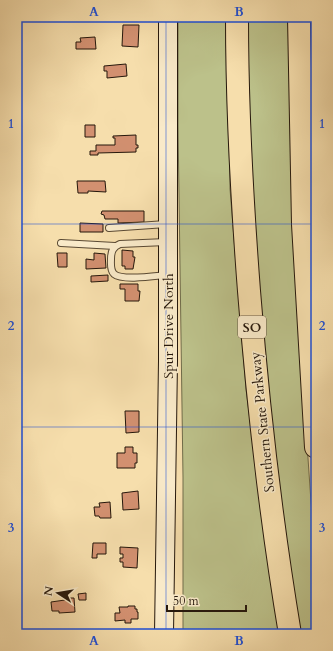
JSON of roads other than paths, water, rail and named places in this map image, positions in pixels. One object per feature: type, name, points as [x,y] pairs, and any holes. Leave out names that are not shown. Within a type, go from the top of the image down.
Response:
[{"type":"highway","name":"Southern State Parkway","points":[[237,17],[240,159],[255,369],[278,554],[290,634]]},
{"type":"highway","points":[[299,17],[303,224],[316,447]]},
{"type":"street","name":"Spur Drive North","points":[[164,634],[168,275],[168,17]]},
{"type":"lane","points":[[109,228],[168,224]]},
{"type":"lane","points":[[60,242],[115,246],[120,244],[168,242]]},
{"type":"lane","points":[[115,246],[111,252],[111,269],[114,274],[123,278],[168,275]]}]
